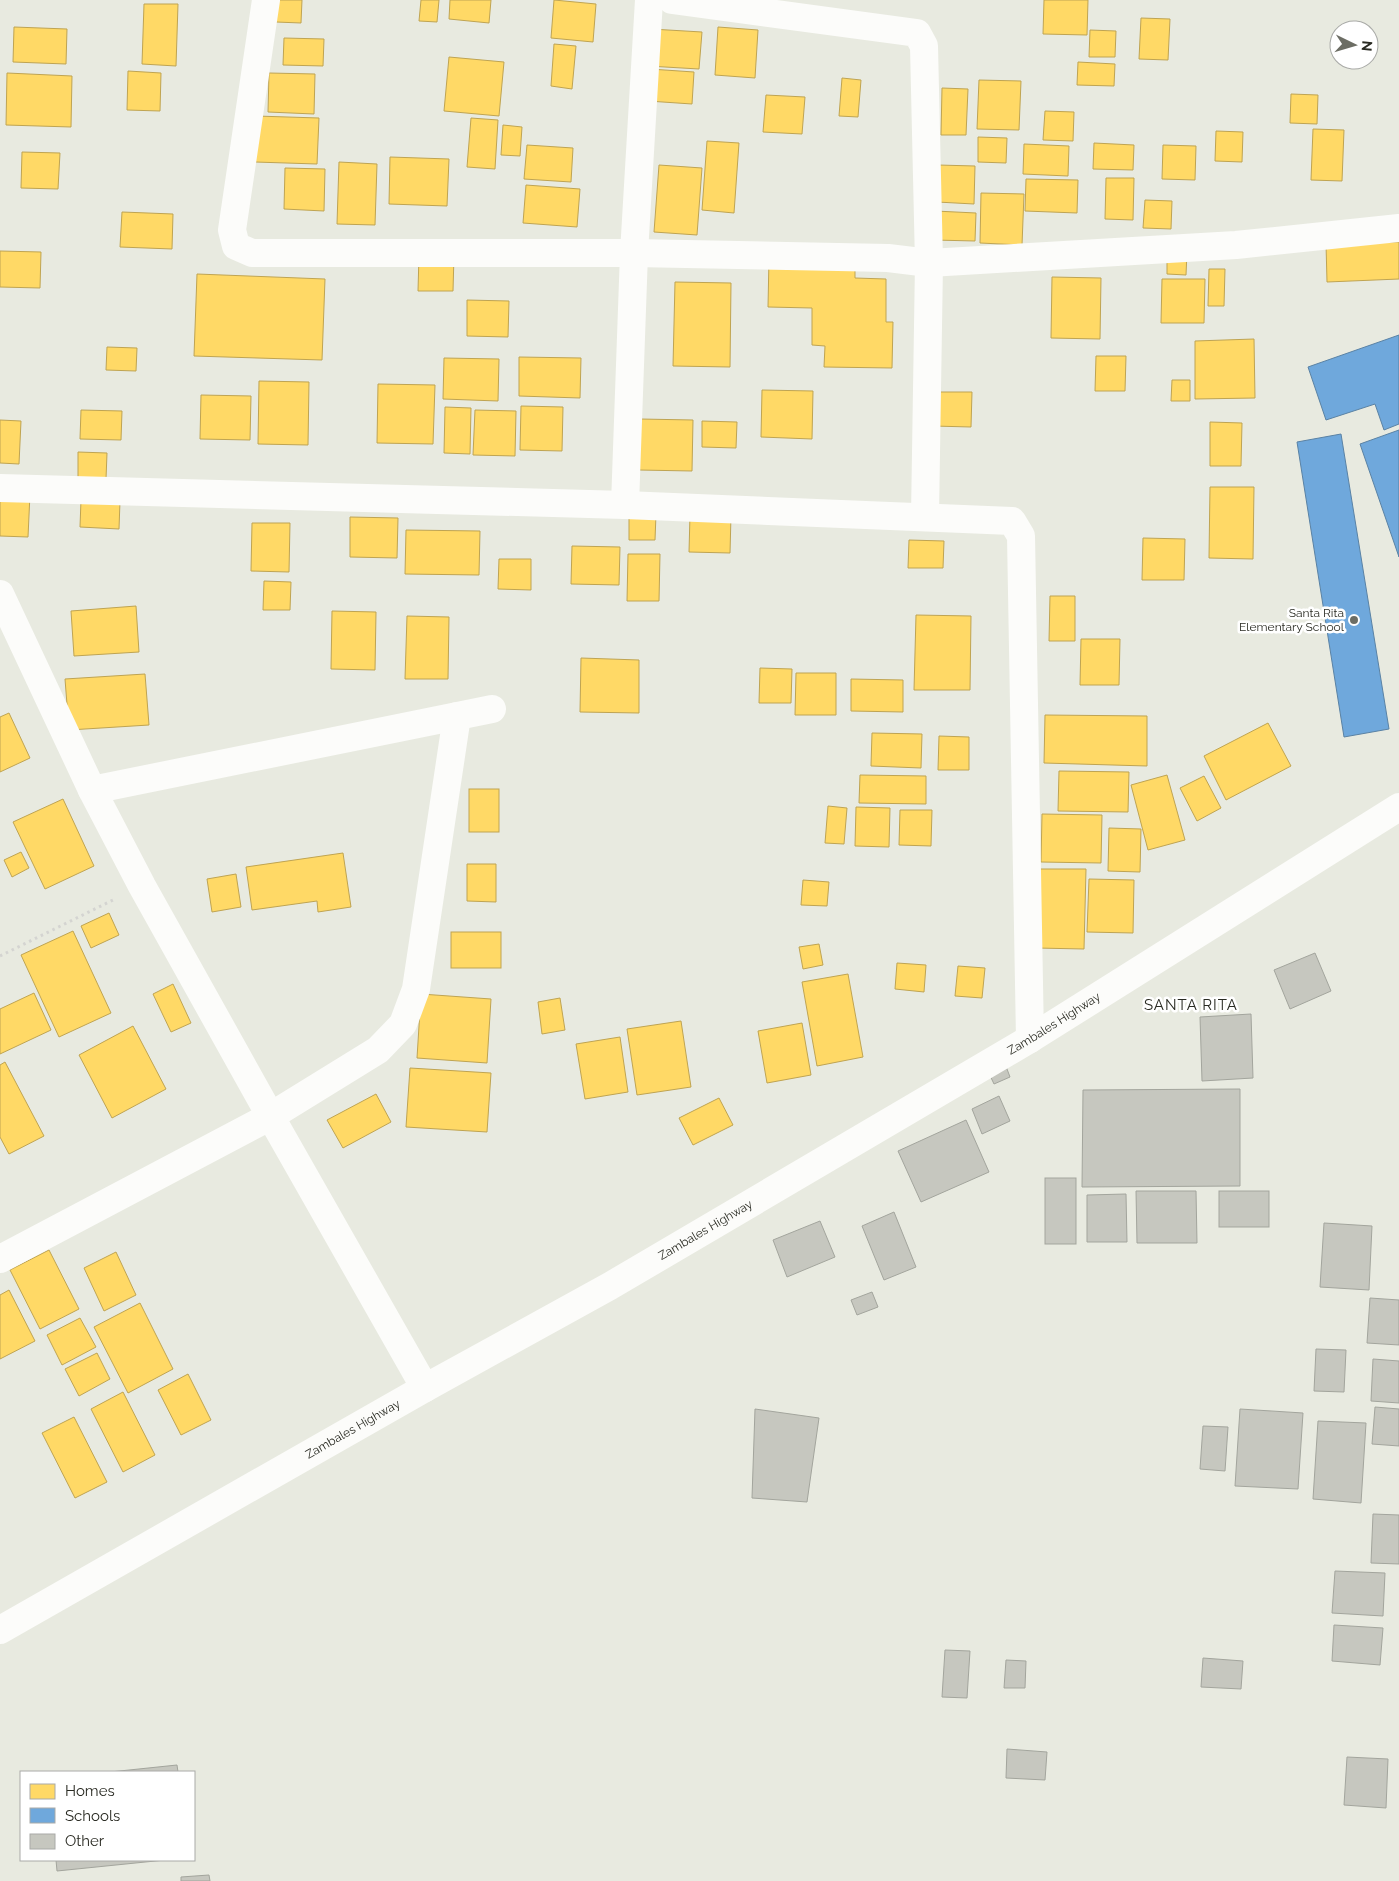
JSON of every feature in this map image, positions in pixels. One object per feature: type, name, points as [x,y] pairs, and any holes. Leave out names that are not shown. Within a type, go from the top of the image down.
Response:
[{"type":"street","points":[[266,0],[232,230],[236,246],[252,253],[634,253],[888,258],[929,263],[1236,245],[1399,228]]},
{"type":"street","points":[[625,505],[634,253],[649,0]]},
{"type":"street","points":[[672,0],[917,32],[924,46],[929,263],[925,517]]},
{"type":"street","points":[[0,488],[625,505],[1012,521],[1021,536],[1030,1039]]},
{"type":"street","points":[[0,594],[92,790],[142,886],[426,1388]]},
{"type":"street","points":[[92,790],[492,709]]},
{"type":"street","points":[[0,1259],[271,1116],[378,1050],[403,1024],[416,989],[457,716]]},
{"type":"street","name":"Zambales Highway","points":[[0,1630],[426,1388],[610,1286],[1030,1039],[1399,807]]},
{"type":"path","points":[[0,956],[142,886]]},
{"type":"building: Homes","points":[[277,0],[302,0],[301,23],[276,22]]},
{"type":"building: Homes","points":[[421,0],[439,0],[437,22],[419,21]]},
{"type":"building: Homes","points":[[450,0],[491,0],[489,23],[449,19]]},
{"type":"building: Homes","points":[[554,0],[596,4],[593,42],[551,38]]},
{"type":"building: Homes","points":[[1044,0],[1088,0],[1087,35],[1043,34]]},
{"type":"building: Homes","points":[[144,4],[178,4],[176,66],[142,64]]},
{"type":"building: Homes","points":[[1141,18],[1170,19],[1168,60],[1139,59]]},
{"type":"building: Homes","points":[[14,27],[67,29],[66,64],[13,62]]},
{"type":"building: Homes","points":[[718,27],[758,30],[755,78],[715,75]]},
{"type":"building: Homes","points":[[651,29],[702,32],[699,69],[648,66]]},
{"type":"building: Homes","points":[[1090,30],[1116,31],[1115,57],[1089,57]]},
{"type":"building: Homes","points":[[284,38],[324,39],[323,66],[283,65]]},
{"type":"building: Homes","points":[[554,44],[576,46],[572,89],[551,86]]},
{"type":"building: Homes","points":[[449,57],[504,62],[499,116],[444,111]]},
{"type":"building: Homes","points":[[1078,62],[1115,64],[1114,86],[1077,85]]},
{"type":"building: Homes","points":[[650,69],[694,72],[692,104],[648,101]]},
{"type":"building: Homes","points":[[128,71],[161,73],[160,111],[127,110]]},
{"type":"building: Homes","points":[[7,73],[72,76],[71,127],[6,125]]},
{"type":"building: Homes","points":[[269,73],[315,74],[314,114],[268,112]]},
{"type":"building: Homes","points":[[842,78],[861,80],[858,117],[839,116]]},
{"type":"building: Homes","points":[[979,80],[1021,81],[1019,130],[977,129]]},
{"type":"building: Homes","points":[[942,88],[968,89],[966,135],[941,135]]},
{"type":"building: Homes","points":[[1291,94],[1318,95],[1317,124],[1290,123]]},
{"type":"building: Homes","points":[[766,95],[805,97],[802,134],[763,132]]},
{"type":"building: Homes","points":[[1045,111],[1074,112],[1073,141],[1043,140]]},
{"type":"building: Homes","points":[[256,116],[319,118],[317,164],[255,162]]},
{"type":"building: Homes","points":[[471,118],[498,120],[495,169],[467,167]]},
{"type":"building: Homes","points":[[503,125],[522,127],[520,156],[501,155]]},
{"type":"building: Homes","points":[[1313,129],[1344,130],[1342,181],[1311,180]]},
{"type":"building: Homes","points":[[1216,131],[1243,132],[1242,162],[1215,161]]},
{"type":"building: Homes","points":[[978,137],[1007,138],[1006,163],[978,162]]},
{"type":"building: Homes","points":[[707,141],[739,143],[734,213],[702,210]]},
{"type":"building: Homes","points":[[1094,143],[1134,145],[1133,170],[1093,169]]},
{"type":"building: Homes","points":[[1024,144],[1069,146],[1068,176],[1023,174]]},
{"type":"building: Homes","points":[[527,145],[573,148],[571,182],[524,179]]},
{"type":"building: Homes","points":[[1163,145],[1196,146],[1195,180],[1162,179]]},
{"type":"building: Homes","points":[[22,152],[60,153],[58,189],[21,188]]},
{"type":"building: Homes","points":[[390,157],[449,159],[447,206],[389,204]]},
{"type":"building: Homes","points":[[339,162],[377,164],[375,225],[337,224]]},
{"type":"building: Homes","points":[[659,165],[702,168],[697,235],[654,232]]},
{"type":"building: Homes","points":[[938,165],[975,166],[974,204],[937,202]]},
{"type":"building: Homes","points":[[285,168],[325,169],[324,211],[284,209]]},
{"type":"building: Homes","points":[[1106,178],[1134,178],[1133,220],[1105,219]]},
{"type":"building: Homes","points":[[1026,179],[1078,180],[1077,213],[1025,211]]},
{"type":"building: Homes","points":[[526,185],[580,189],[577,227],[523,223]]},
{"type":"building: Homes","points":[[981,193],[1024,194],[1022,245],[980,243]]},
{"type":"building: Homes","points":[[1145,200],[1172,201],[1171,229],[1143,228]]},
{"type":"building: Homes","points":[[935,211],[976,213],[975,241],[934,240]]},
{"type":"building: Homes","points":[[122,212],[173,214],[172,249],[120,247]]},
{"type":"building: Homes","points":[[1399,242],[1399,279],[1327,282],[1326,243]]},
{"type":"building: Homes","points":[[0,251],[41,252],[40,288],[0,287]]},
{"type":"building: Homes","points":[[1167,252],[1187,252],[1186,275],[1167,274]]},
{"type":"building: Homes","points":[[419,255],[454,255],[453,291],[418,291]]},
{"type":"building: Homes","points":[[769,258],[855,259],[855,278],[886,279],[886,322],[893,322],[892,368],[824,367],[825,346],[812,345],[812,308],[768,307]]},
{"type":"building: Homes","points":[[1209,269],[1225,269],[1224,306],[1208,306]]},
{"type":"building: Homes","points":[[197,274],[325,279],[322,360],[194,356]]},
{"type":"building: Homes","points":[[1052,277],[1101,278],[1100,339],[1051,338]]},
{"type":"building: Homes","points":[[1162,279],[1205,279],[1204,323],[1161,323]]},
{"type":"building: Homes","points":[[675,282],[731,283],[730,367],[673,366]]},
{"type":"building: Homes","points":[[467,300],[509,301],[508,337],[467,336]]},
{"type":"building: Homes","points":[[1254,339],[1255,398],[1195,399],[1195,341]]},
{"type":"building: Homes","points":[[107,347],[137,348],[136,371],[106,370]]},
{"type":"building: Homes","points":[[1096,356],[1126,356],[1125,391],[1095,391]]},
{"type":"building: Homes","points":[[519,357],[581,358],[580,398],[519,396]]},
{"type":"building: Homes","points":[[444,358],[499,359],[498,401],[443,399]]},
{"type":"building: Homes","points":[[1172,380],[1190,380],[1190,401],[1171,401]]},
{"type":"building: Homes","points":[[259,381],[309,382],[308,445],[258,444]]},
{"type":"building: Homes","points":[[378,384],[435,385],[433,444],[377,443]]},
{"type":"building: Homes","points":[[762,390],[813,391],[812,439],[761,437]]},
{"type":"building: Homes","points":[[934,392],[972,392],[971,427],[933,426]]},
{"type":"building: Homes","points":[[201,395],[251,396],[250,440],[200,439]]},
{"type":"building: Homes","points":[[521,406],[563,407],[562,451],[520,450]]},
{"type":"building: Homes","points":[[445,407],[471,408],[470,454],[444,453]]},
{"type":"building: Homes","points":[[81,410],[122,411],[121,440],[80,439]]},
{"type":"building: Homes","points":[[475,410],[516,411],[515,456],[473,455]]},
{"type":"building: Homes","points":[[640,419],[693,420],[692,471],[639,470]]},
{"type":"building: Homes","points":[[0,420],[21,421],[19,464],[0,463]]},
{"type":"building: Homes","points":[[702,421],[737,422],[736,448],[702,447]]},
{"type":"building: Homes","points":[[1210,422],[1242,423],[1241,466],[1210,466]]},
{"type":"building: Homes","points":[[78,452],[107,453],[106,479],[78,478]]},
{"type":"building: Homes","points":[[1210,487],[1254,487],[1253,559],[1209,558]]},
{"type":"building: Homes","points":[[0,493],[30,494],[28,537],[0,536]]},
{"type":"building: Homes","points":[[81,500],[120,501],[119,529],[80,527]]},
{"type":"building: Homes","points":[[629,513],[656,514],[655,540],[629,540]]},
{"type":"building: Homes","points":[[690,515],[731,515],[730,553],[689,552]]},
{"type":"building: Homes","points":[[350,517],[398,518],[397,558],[350,557]]},
{"type":"building: Homes","points":[[252,523],[290,523],[289,572],[251,571]]},
{"type":"building: Homes","points":[[406,530],[480,531],[479,575],[405,574]]},
{"type":"building: Homes","points":[[1143,538],[1185,539],[1184,580],[1142,580]]},
{"type":"building: Homes","points":[[909,540],[944,541],[943,568],[908,568]]},
{"type":"building: Homes","points":[[572,546],[620,547],[619,585],[571,584]]},
{"type":"building: Homes","points":[[628,554],[660,554],[659,601],[627,601]]},
{"type":"building: Homes","points":[[499,559],[531,559],[531,590],[498,589]]},
{"type":"building: Homes","points":[[264,581],[291,582],[290,610],[263,610]]},
{"type":"building: Homes","points":[[1050,596],[1075,596],[1075,641],[1049,641]]},
{"type":"building: Homes","points":[[136,606],[139,652],[74,656],[71,611]]},
{"type":"building: Homes","points":[[332,611],[376,612],[375,670],[331,669]]},
{"type":"building: Homes","points":[[916,615],[971,616],[970,690],[914,690]]},
{"type":"building: Homes","points":[[407,616],[449,617],[448,679],[405,679]]},
{"type":"building: Homes","points":[[1081,639],[1120,639],[1119,685],[1080,685]]},
{"type":"building: Homes","points":[[581,658],[639,660],[639,713],[580,712]]},
{"type":"building: Homes","points":[[760,668],[792,669],[791,703],[759,703]]},
{"type":"building: Homes","points":[[796,673],[836,673],[836,715],[795,715]]},
{"type":"building: Homes","points":[[145,674],[149,725],[69,730],[65,679]]},
{"type":"building: Homes","points":[[851,679],[903,680],[903,712],[851,711]]},
{"type":"building: Homes","points":[[9,713],[30,758],[0,772],[0,717]]},
{"type":"building: Homes","points":[[1045,715],[1147,716],[1147,766],[1044,763]]},
{"type":"building: Homes","points":[[1268,723],[1291,766],[1226,800],[1204,756]]},
{"type":"building: Homes","points":[[872,733],[922,734],[921,768],[871,766]]},
{"type":"building: Homes","points":[[939,736],[969,737],[969,770],[938,770]]},
{"type":"building: Homes","points":[[1059,771],[1129,772],[1128,812],[1058,811]]},
{"type":"building: Homes","points":[[860,775],[926,776],[926,804],[859,803]]},
{"type":"building: Homes","points":[[1167,775],[1185,840],[1148,850],[1131,785]]},
{"type":"building: Homes","points":[[1204,776],[1221,808],[1197,821],[1180,788]]},
{"type":"building: Homes","points":[[469,789],[499,789],[499,832],[469,832]]},
{"type":"building: Homes","points":[[63,799],[94,866],[45,889],[13,822]]},
{"type":"building: Homes","points":[[828,806],[847,808],[844,844],[825,843]]},
{"type":"building: Homes","points":[[856,807],[890,808],[889,847],[855,846]]},
{"type":"building: Homes","points":[[900,810],[932,810],[931,846],[899,845]]},
{"type":"building: Homes","points":[[1042,814],[1102,815],[1101,863],[1041,862]]},
{"type":"building: Homes","points":[[1109,828],[1141,829],[1140,872],[1108,871]]},
{"type":"building: Homes","points":[[21,852],[29,868],[12,877],[4,860]]},
{"type":"building: Homes","points":[[343,853],[351,907],[318,912],[317,901],[252,910],[246,867]]},
{"type":"building: Homes","points":[[467,864],[496,864],[496,902],[467,901]]},
{"type":"building: Homes","points":[[1037,869],[1086,869],[1084,949],[1036,948]]},
{"type":"building: Homes","points":[[236,874],[241,907],[212,912],[207,879]]},
{"type":"building: Homes","points":[[1089,879],[1134,880],[1133,933],[1087,932]]},
{"type":"building: Homes","points":[[803,880],[829,882],[827,906],[801,905]]},
{"type":"building: Homes","points":[[109,913],[119,935],[91,948],[81,926]]},
{"type":"building: Homes","points":[[73,931],[111,1013],[59,1037],[21,955]]},
{"type":"building: Homes","points":[[451,932],[501,932],[501,968],[451,968]]},
{"type":"building: Homes","points":[[819,944],[823,965],[803,969],[799,947]]},
{"type":"building: Homes","points":[[897,963],[926,965],[924,992],[895,989]]},
{"type":"building: Homes","points":[[958,966],[985,968],[982,998],[955,996]]},
{"type":"building: Homes","points":[[848,974],[863,1057],[817,1066],[802,982]]},
{"type":"building: Homes","points":[[173,984],[191,1023],[171,1032],[153,994]]},
{"type":"building: Homes","points":[[34,993],[51,1030],[0,1054],[0,1009]]},
{"type":"building: Homes","points":[[421,994],[491,999],[487,1063],[417,1058]]},
{"type":"building: Homes","points":[[560,998],[565,1030],[542,1034],[538,1002]]},
{"type":"building: Homes","points":[[681,1021],[691,1087],[637,1095],[627,1029]]},
{"type":"building: Homes","points":[[802,1023],[811,1075],[767,1083],[758,1031]]},
{"type":"building: Homes","points":[[133,1026],[166,1089],[112,1118],[79,1055]]},
{"type":"building: Homes","points":[[620,1037],[628,1092],[585,1099],[576,1044]]},
{"type":"building: Homes","points":[[5,1062],[44,1136],[9,1154],[0,1137],[0,1065]]},
{"type":"building: Homes","points":[[410,1068],[491,1073],[487,1132],[406,1127]]},
{"type":"building: Homes","points":[[376,1094],[391,1122],[343,1148],[327,1120]]},
{"type":"building: Homes","points":[[719,1098],[733,1125],[693,1145],[679,1118]]},
{"type":"building: Homes","points":[[49,1250],[79,1309],[40,1329],[10,1270]]},
{"type":"building: Homes","points":[[116,1252],[136,1295],[104,1311],[84,1268]]},
{"type":"building: Homes","points":[[9,1290],[35,1341],[0,1359],[0,1295]]},
{"type":"building: Homes","points":[[140,1303],[173,1369],[128,1393],[94,1327]]},
{"type":"building: Homes","points":[[80,1318],[96,1347],[62,1365],[47,1335]]},
{"type":"building: Homes","points":[[97,1353],[110,1379],[79,1396],[65,1369]]},
{"type":"building: Homes","points":[[188,1374],[211,1420],[181,1435],[158,1390]]},
{"type":"building: Homes","points":[[123,1392],[155,1455],[123,1472],[91,1409]]},
{"type":"building: Homes","points":[[74,1417],[107,1482],[75,1498],[42,1433]]},
{"type":"building: Schools","points":[[1399,335],[1399,424],[1384,430],[1375,404],[1326,420],[1308,367]]},
{"type":"building: Schools","points":[[1399,430],[1399,557],[1360,444]]},
{"type":"building: Schools","points":[[1341,434],[1389,729],[1344,737],[1297,442]]},
{"type":"building: Other","points":[[1315,953],[1331,991],[1290,1009],[1274,970]]},
{"type":"building: Other","points":[[1251,1014],[1253,1078],[1202,1081],[1200,1017]]},
{"type":"building: Other","points":[[1004,1061],[1010,1077],[994,1084],[987,1069]]},
{"type":"building: Other","points":[[1240,1089],[1240,1186],[1082,1187],[1083,1090]]},
{"type":"building: Other","points":[[999,1096],[1010,1121],[982,1134],[972,1109]]},
{"type":"building: Other","points":[[966,1120],[989,1172],[921,1202],[898,1151]]},
{"type":"building: Other","points":[[1045,1178],[1076,1178],[1076,1244],[1045,1244]]},
{"type":"building: Other","points":[[1136,1191],[1196,1191],[1197,1243],[1137,1243]]},
{"type":"building: Other","points":[[1219,1191],[1269,1191],[1269,1227],[1219,1227]]},
{"type":"building: Other","points":[[1126,1194],[1127,1242],[1087,1242],[1087,1195]]},
{"type":"building: Other","points":[[894,1212],[916,1267],[884,1280],[862,1226]]},
{"type":"building: Other","points":[[820,1221],[835,1257],[787,1277],[773,1240]]},
{"type":"building: Other","points":[[1324,1223],[1372,1226],[1369,1290],[1320,1287]]},
{"type":"building: Other","points":[[872,1292],[878,1307],[857,1315],[851,1300]]},
{"type":"building: Other","points":[[1370,1298],[1399,1300],[1399,1345],[1367,1343]]},
{"type":"building: Other","points":[[1316,1349],[1346,1350],[1344,1392],[1314,1391]]},
{"type":"building: Other","points":[[1373,1359],[1399,1361],[1399,1403],[1371,1401]]},
{"type":"building: Other","points":[[1375,1407],[1399,1409],[1399,1446],[1372,1444]]},
{"type":"building: Other","points":[[755,1409],[819,1418],[807,1502],[752,1498]]},
{"type":"building: Other","points":[[1240,1409],[1303,1413],[1298,1489],[1235,1486]]},
{"type":"building: Other","points":[[1318,1421],[1366,1423],[1361,1503],[1313,1499]]},
{"type":"building: Other","points":[[1203,1426],[1228,1427],[1225,1471],[1200,1469]]},
{"type":"building: Other","points":[[1373,1514],[1399,1515],[1399,1564],[1371,1563]]},
{"type":"building: Other","points":[[1335,1571],[1385,1573],[1383,1616],[1332,1613]]},
{"type":"building: Other","points":[[1334,1625],[1383,1628],[1380,1665],[1332,1661]]},
{"type":"building: Other","points":[[945,1650],[970,1651],[967,1698],[942,1697]]},
{"type":"building: Other","points":[[1203,1658],[1243,1661],[1241,1689],[1201,1687]]},
{"type":"building: Other","points":[[1006,1660],[1026,1661],[1025,1688],[1004,1688]]},
{"type":"building: Other","points":[[1007,1749],[1047,1752],[1045,1780],[1006,1778]]},
{"type":"building: Other","points":[[1347,1757],[1388,1759],[1386,1808],[1344,1805]]},
{"type":"building: Other","points":[[177,1765],[178,1771],[120,1771]]},
{"type":"building: Other","points":[[56,1861],[155,1861],[57,1871]]},
{"type":"building: Other","points":[[209,1875],[210,1881],[181,1881],[181,1877]]},
{"type":"place","name":"Santa Rita Elementary School","points":[[1354,620]]},
{"type":"district","name":"SANTA RITA","points":[[1191,1005]]}]
